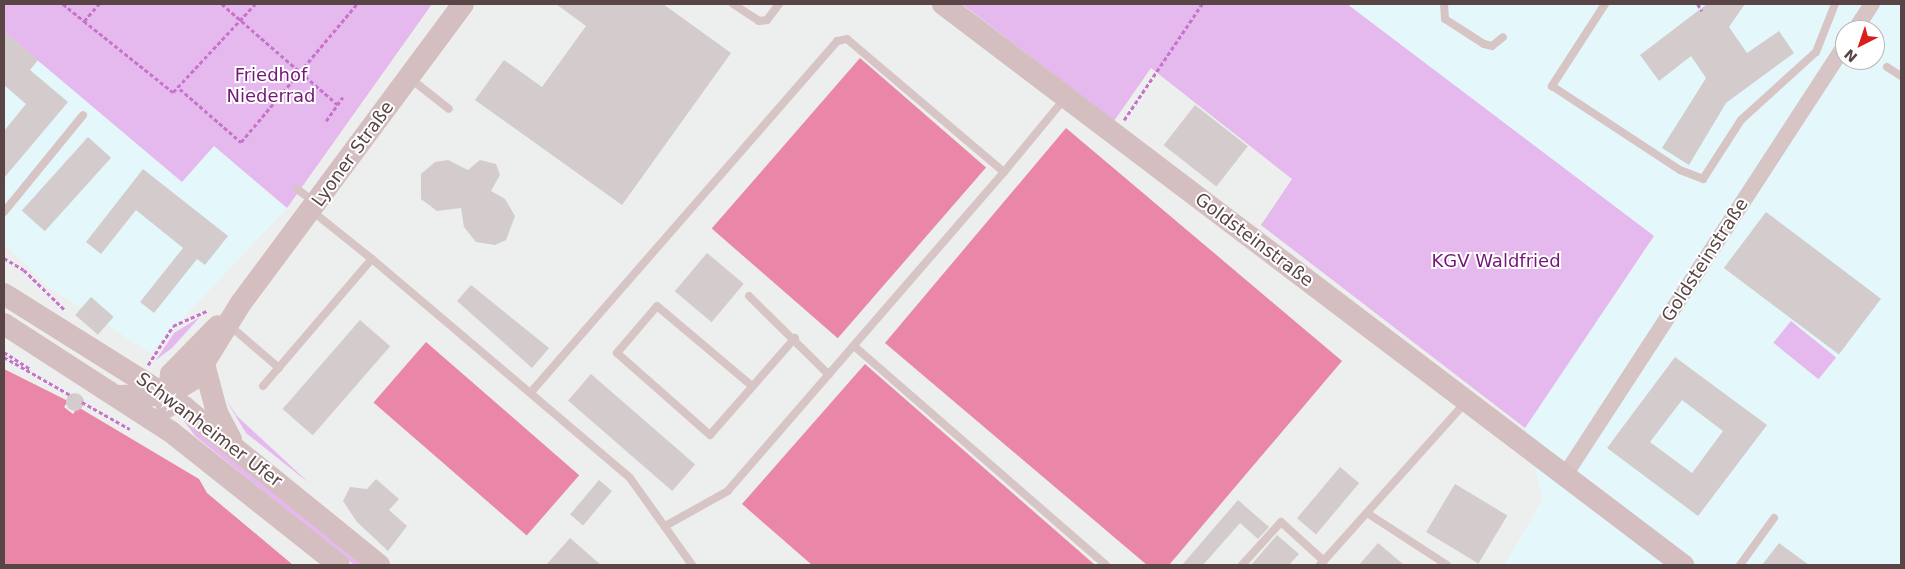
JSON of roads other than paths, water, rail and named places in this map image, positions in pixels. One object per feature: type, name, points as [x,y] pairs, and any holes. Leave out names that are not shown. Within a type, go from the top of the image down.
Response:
[{"type":"main road","name":"Lyoner Straße","points":[[169,384],[241,303],[410,78],[463,4]]},
{"type":"main road","name":"Goldsteinstraße","points":[[943,4],[1683,565]]},
{"type":"main road","name":"Schwanheimer Ufer","points":[[4,294],[84,346],[143,377],[169,384],[236,448],[379,565]]},
{"type":"main road","name":"Lyoner Straße","points":[[169,384],[187,386],[204,364],[241,303]]},
{"type":"main road","name":"Schwanheimer Ufer","points":[[4,324],[171,432],[339,565]]},
{"type":"main road","points":[[204,364],[217,413],[236,448]]},
{"type":"main road","points":[[118,396],[169,384],[171,432]]},
{"type":"street","points":[[1861,20],[1872,4]]},
{"type":"street","name":"Goldsteinstraße","points":[[1565,475],[1835,60]]},
{"type":"lane","points":[[733,4],[759,21],[767,20],[779,4]]},
{"type":"lane","points":[[1444,4],[1445,19],[1484,44],[1492,46],[1504,37]]},
{"type":"lane","points":[[1605,4],[1552,86],[1680,170],[1703,179],[1741,120],[1816,52],[1835,4]]},
{"type":"lane","points":[[532,391],[836,41],[847,39],[1004,172]]},
{"type":"lane","points":[[1887,67],[1901,76]]},
{"type":"lane","points":[[410,78],[449,109]]},
{"type":"lane","points":[[665,526],[728,491],[1004,172],[1066,96]]},
{"type":"lane","points":[[4,212],[83,115]]},
{"type":"lane","points":[[297,189],[314,207],[372,259],[532,391],[630,478],[692,565]]},
{"type":"lane","points":[[263,386],[372,259]]},
{"type":"lane","points":[[749,296],[794,338],[829,375]]},
{"type":"lane","points":[[752,386],[657,306],[617,353],[710,434],[752,386],[794,338]]},
{"type":"lane","points":[[228,325],[279,368]]},
{"type":"lane","points":[[854,346],[1106,565]]},
{"type":"lane","points":[[1242,565],[1281,522],[1322,563],[1466,402]]},
{"type":"lane","points":[[1367,513],[1443,564]]},
{"type":"lane","points":[[1740,565],[1774,518]]},
{"type":"park label","name":"Friedhof Niederrad","points":[[271,86]]},
{"type":"park label","name":"KGV Waldfried","points":[[1496,261]]}]
